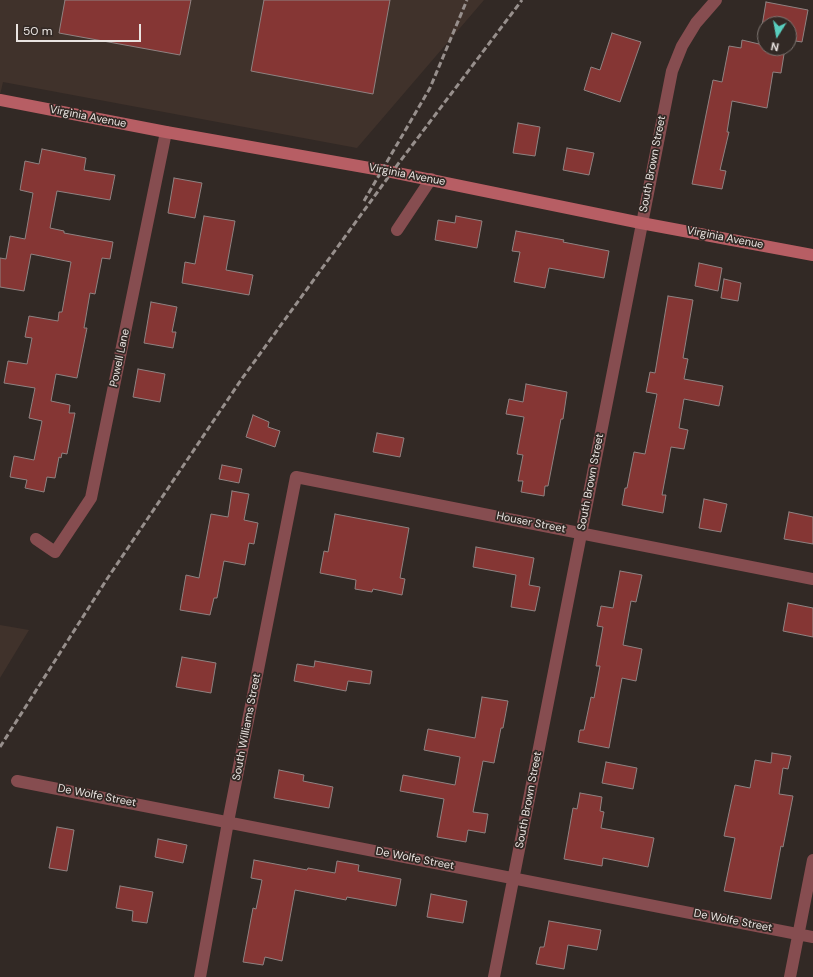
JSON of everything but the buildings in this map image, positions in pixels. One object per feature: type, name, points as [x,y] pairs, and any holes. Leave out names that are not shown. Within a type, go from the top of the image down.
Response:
[{"type":"street","name":"South Brown Street","points":[[494,977],[672,71],[682,46],[696,23],[716,0]]},
{"type":"street","name":"Virginia Avenue","points":[[0,100],[166,132],[431,179],[641,223],[813,255]]},
{"type":"street","name":"Powell Lane","points":[[36,539],[55,552],[91,498],[166,132]]},
{"type":"street","points":[[397,230],[431,179]]},
{"type":"street","name":"Houser Street","points":[[296,477],[813,579]]},
{"type":"street","name":"South Williams Street","points":[[200,977],[228,822],[296,477]]},
{"type":"street","name":"De Wolfe Street","points":[[17,781],[813,937]]},
{"type":"street","points":[[790,977],[813,860]]},
{"type":"shaded area","points":[[0,0],[484,0],[357,148],[3,82],[0,95]]},
{"type":"shaded area","points":[[0,625],[29,630],[0,678]]},
{"type":"railway","points":[[364,201],[430,88],[467,0]]},
{"type":"railway","points":[[0,747],[107,579],[241,380],[392,172],[522,0]]}]
